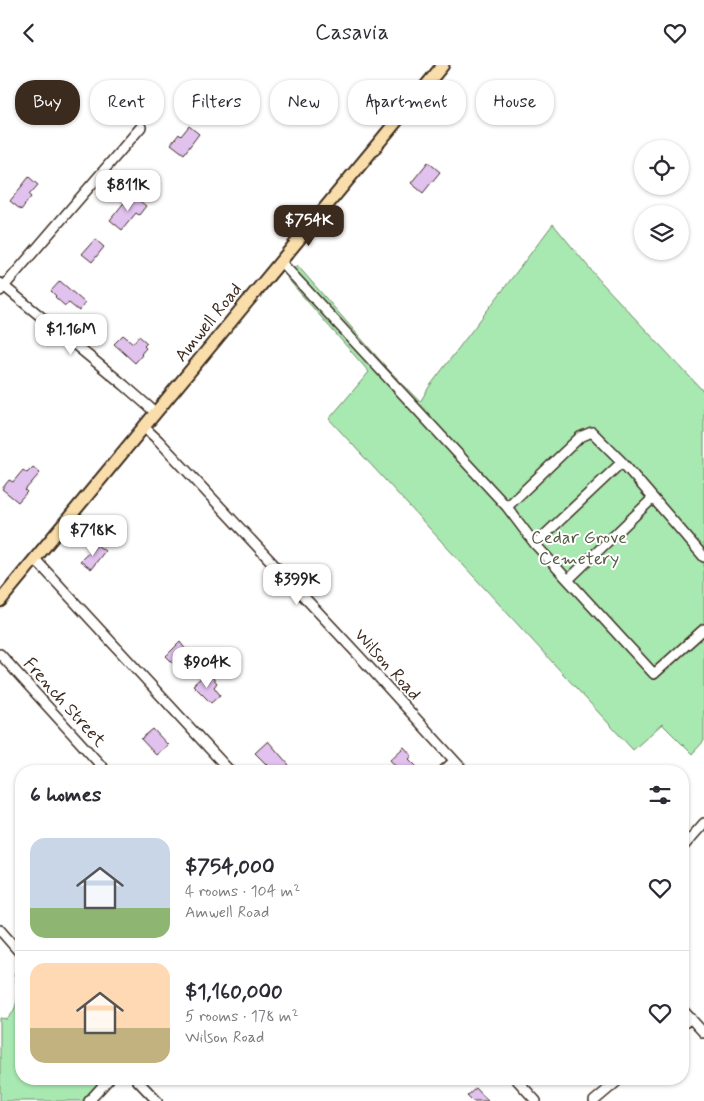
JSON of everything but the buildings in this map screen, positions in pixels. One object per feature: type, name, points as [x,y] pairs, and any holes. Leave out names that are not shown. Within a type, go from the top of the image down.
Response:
[{"type":"main road","name":"Amwell Road","points":[[0,601],[443,65]]},
{"type":"street","points":[[141,127],[1,287],[124,385],[156,413]]},
{"type":"street","points":[[280,261],[507,507],[535,544],[654,674],[704,629]]},
{"type":"street","name":"Wilson Road","points":[[144,427],[353,649],[458,765]]},
{"type":"street","points":[[507,507],[580,437],[592,432],[622,462],[704,557]]},
{"type":"street","points":[[535,544],[622,462]]},
{"type":"street","points":[[569,579],[653,498]]},
{"type":"street","points":[[35,559],[224,765]]},
{"type":"street","name":"French Street","points":[[0,654],[101,765]]},
{"type":"street","points":[[450,765],[454,761]]},
{"type":"street","points":[[689,841],[704,823]]},
{"type":"street","points":[[0,930],[15,946]]},
{"type":"street","points":[[691,1018],[704,1033]]},
{"type":"street","points":[[89,1101],[104,1085]]},
{"type":"street","points":[[142,1085],[157,1101]]},
{"type":"street","points":[[521,1085],[536,1101]]},
{"type":"street","points":[[594,1101],[613,1085]]},
{"type":"green space","name":"Cedar Grove Cemetery","points":[[553,224],[601,282],[704,392],[704,741],[692,754],[662,724],[633,750],[329,419],[369,372],[287,278],[297,265],[386,367],[420,402],[429,387]]},
{"type":"green space","points":[[15,1006],[15,1085],[96,1085],[83,1101],[0,1101],[0,1018],[7,1019]]}]
